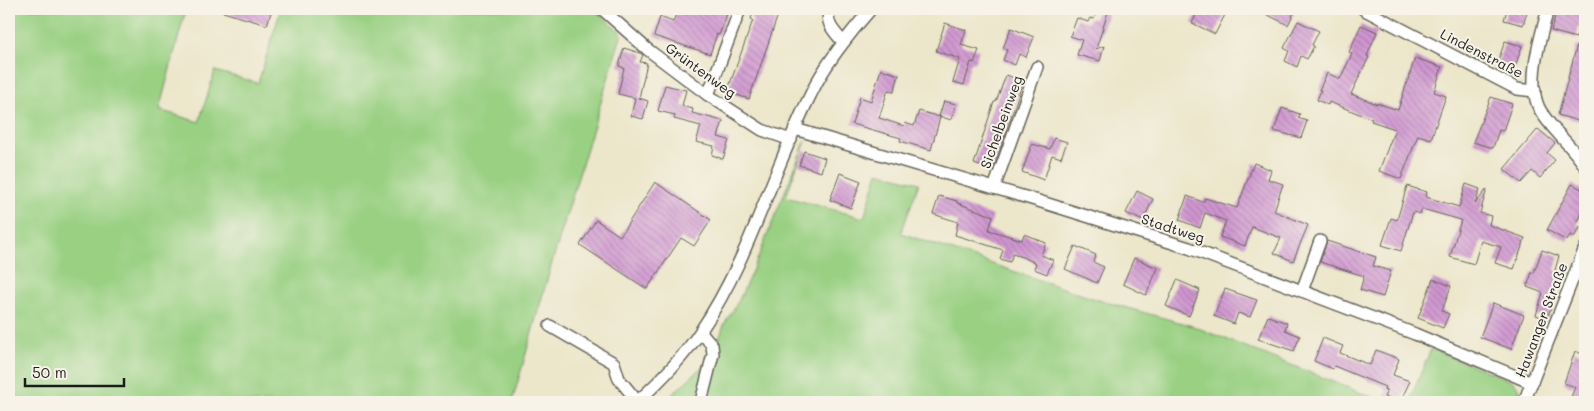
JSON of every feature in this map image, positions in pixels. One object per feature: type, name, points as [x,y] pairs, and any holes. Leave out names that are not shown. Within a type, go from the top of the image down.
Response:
[{"type":"street","name":"Grüntenweg","points":[[602,9],[647,49],[708,95],[762,130],[793,135]]},
{"type":"street","points":[[708,95],[740,9]]},
{"type":"street","points":[[829,9],[827,18],[831,28],[843,42]]},
{"type":"street","points":[[550,326],[614,363],[619,379],[637,402],[683,356],[701,332],[743,252],[818,81],[843,42],[871,9]]},
{"type":"street","name":"Lindenstraße","points":[[1363,9],[1518,89],[1535,91]]},
{"type":"street","points":[[1548,9],[1535,62],[1535,91],[1538,107],[1578,154],[1585,166]]},
{"type":"street","name":"Sichelbeinweg","points":[[994,188],[1037,67]]},
{"type":"street","name":"Stadtweg","points":[[793,135],[994,188],[1189,248],[1415,334],[1532,383]]},
{"type":"street","points":[[1302,291],[1320,241]]},
{"type":"street","name":"Hawanger Straße","points":[[1524,402],[1585,248]]},
{"type":"street","points":[[701,332],[712,345],[713,354],[701,402]]},
{"type":"green space","points":[[9,9],[186,9],[159,110],[199,122],[215,71],[258,83],[281,9],[593,9],[622,33],[512,402],[9,402]]},
{"type":"green space","points":[[806,140],[786,197],[864,218],[878,172],[919,183],[901,233],[1098,300],[1193,326],[1384,402],[705,402],[718,354],[719,339],[724,325],[739,300],[758,258]]},
{"type":"green space","points":[[1431,349],[1514,382],[1520,389],[1518,402],[1409,402]]},
{"type":"green space","points":[[705,364],[697,402],[664,402]]},
{"type":"building","points":[[223,9],[272,9],[267,25],[223,12]]},
{"type":"building","points":[[678,9],[729,9],[710,54],[654,36],[660,17],[673,22]]},
{"type":"building","points":[[754,9],[780,9],[749,99],[727,92],[753,20],[751,19]]},
{"type":"building","points":[[1098,9],[1109,9],[1096,49],[1104,46],[1100,61],[1077,55],[1082,40],[1070,36],[1077,18],[1088,22],[1090,18],[1094,19]]},
{"type":"building","points":[[1199,9],[1228,9],[1215,34],[1192,23]]},
{"type":"building","points":[[1256,9],[1296,9],[1288,25]]},
{"type":"building","points":[[1507,9],[1528,9],[1523,25],[1504,20]]},
{"type":"building","points":[[1557,9],[1584,9],[1576,38],[1551,31]]},
{"type":"building","points":[[1298,21],[1319,31],[1307,59],[1301,56],[1297,67],[1285,61],[1289,51],[1284,48]]},
{"type":"building","points":[[945,23],[966,30],[961,45],[979,50],[974,63],[971,62],[964,85],[953,82],[960,59],[936,51]]},
{"type":"building","points":[[1361,25],[1377,32],[1367,56],[1369,57],[1351,94],[1398,110],[1415,58],[1442,67],[1434,92],[1446,96],[1431,139],[1418,135],[1401,179],[1379,171],[1395,129],[1371,121],[1372,119],[1329,102],[1328,105],[1317,100],[1321,90],[1319,90],[1327,73],[1340,79],[1352,54],[1349,52]]},
{"type":"building","points":[[1011,28],[1034,37],[1026,57],[1019,54],[1015,65],[1003,60],[1007,50],[1003,48]]},
{"type":"building","points":[[1505,41],[1522,46],[1514,70],[1497,64]]},
{"type":"building","points":[[1577,45],[1585,48],[1585,123],[1558,115]]},
{"type":"building","points":[[624,48],[640,53],[643,55],[640,62],[647,63],[639,98],[648,101],[643,119],[631,116],[635,98],[618,94],[624,68],[619,66]]},
{"type":"building","points":[[881,69],[899,75],[894,92],[888,90],[879,118],[904,126],[905,123],[914,126],[919,111],[940,117],[931,150],[900,141],[901,138],[852,124],[860,97],[871,101]]},
{"type":"building","points":[[1006,75],[1023,81],[993,170],[974,164],[994,102],[996,102]]},
{"type":"building","points":[[665,85],[686,90],[682,106],[693,109],[692,113],[723,121],[718,137],[729,140],[723,159],[712,155],[714,146],[696,142],[701,126],[674,119],[675,115],[658,111]]},
{"type":"building","points":[[1491,97],[1512,104],[1503,131],[1499,130],[1493,148],[1473,142]]},
{"type":"building","points":[[944,101],[956,104],[951,120],[939,116]]},
{"type":"building","points":[[1282,108],[1300,114],[1298,118],[1307,121],[1301,138],[1274,131]]},
{"type":"building","points":[[1538,129],[1555,143],[1547,153],[1555,160],[1540,178],[1532,171],[1521,183],[1504,169]]},
{"type":"building","points":[[1054,138],[1067,142],[1061,158],[1052,155],[1044,180],[1022,172],[1032,144],[1050,149]]},
{"type":"building","points":[[804,151],[825,158],[821,172],[799,165]]},
{"type":"building","points":[[1254,163],[1271,170],[1268,179],[1283,184],[1274,211],[1308,225],[1293,261],[1274,253],[1281,238],[1252,227],[1245,246],[1220,237],[1226,221],[1205,213],[1200,228],[1179,220],[1187,196],[1203,202],[1205,198],[1237,208]]},
{"type":"building","points":[[840,173],[861,181],[851,208],[830,200]]},
{"type":"building","points":[[655,182],[711,220],[694,246],[681,238],[647,289],[580,245],[596,220],[620,236]]},
{"type":"building","points":[[1466,184],[1480,189],[1475,204],[1487,189],[1480,213],[1491,216],[1489,225],[1525,238],[1514,269],[1495,263],[1501,247],[1481,241],[1474,264],[1450,257],[1461,220],[1422,209],[1420,214],[1413,212],[1401,251],[1382,245],[1391,218],[1397,220],[1407,186],[1427,192],[1426,197],[1459,207]]},
{"type":"building","points":[[1572,184],[1585,191],[1585,207],[1576,225],[1580,228],[1574,237],[1570,235],[1567,241],[1547,230]]},
{"type":"building","points":[[1137,191],[1153,199],[1143,221],[1126,213]]},
{"type":"building","points":[[939,196],[957,201],[957,203],[993,216],[989,230],[1022,240],[1024,234],[1046,243],[1041,255],[1053,260],[1047,274],[1034,269],[1036,263],[1013,253],[1010,262],[1000,259],[1003,250],[955,235],[958,222],[933,214]]},
{"type":"building","points":[[1327,241],[1376,257],[1373,266],[1391,271],[1383,297],[1360,290],[1364,276],[1320,262]]},
{"type":"building","points":[[1075,246],[1096,255],[1093,262],[1104,267],[1097,283],[1065,269]]},
{"type":"building","points":[[1542,250],[1559,256],[1555,270],[1560,272],[1549,304],[1552,304],[1547,319],[1536,315],[1543,293],[1527,287]]},
{"type":"building","points":[[1134,258],[1158,268],[1146,295],[1123,284]]},
{"type":"building","points":[[1433,279],[1451,286],[1442,311],[1449,314],[1443,328],[1418,318]]},
{"type":"building","points":[[1177,280],[1200,290],[1189,316],[1166,306]]},
{"type":"building","points":[[1225,289],[1257,300],[1250,317],[1238,313],[1234,324],[1214,316]]},
{"type":"building","points":[[1493,303],[1524,315],[1511,349],[1480,337]]},
{"type":"building","points":[[1268,316],[1287,323],[1285,330],[1300,336],[1294,351],[1258,339]]},
{"type":"building","points":[[1323,338],[1343,346],[1340,353],[1370,365],[1376,350],[1399,359],[1393,375],[1410,381],[1400,402],[1384,397],[1387,391],[1384,390],[1385,387],[1334,366],[1333,369],[1314,361]]},
{"type":"building","points":[[1575,351],[1585,355],[1585,402],[1569,402],[1575,387],[1564,383]]}]
